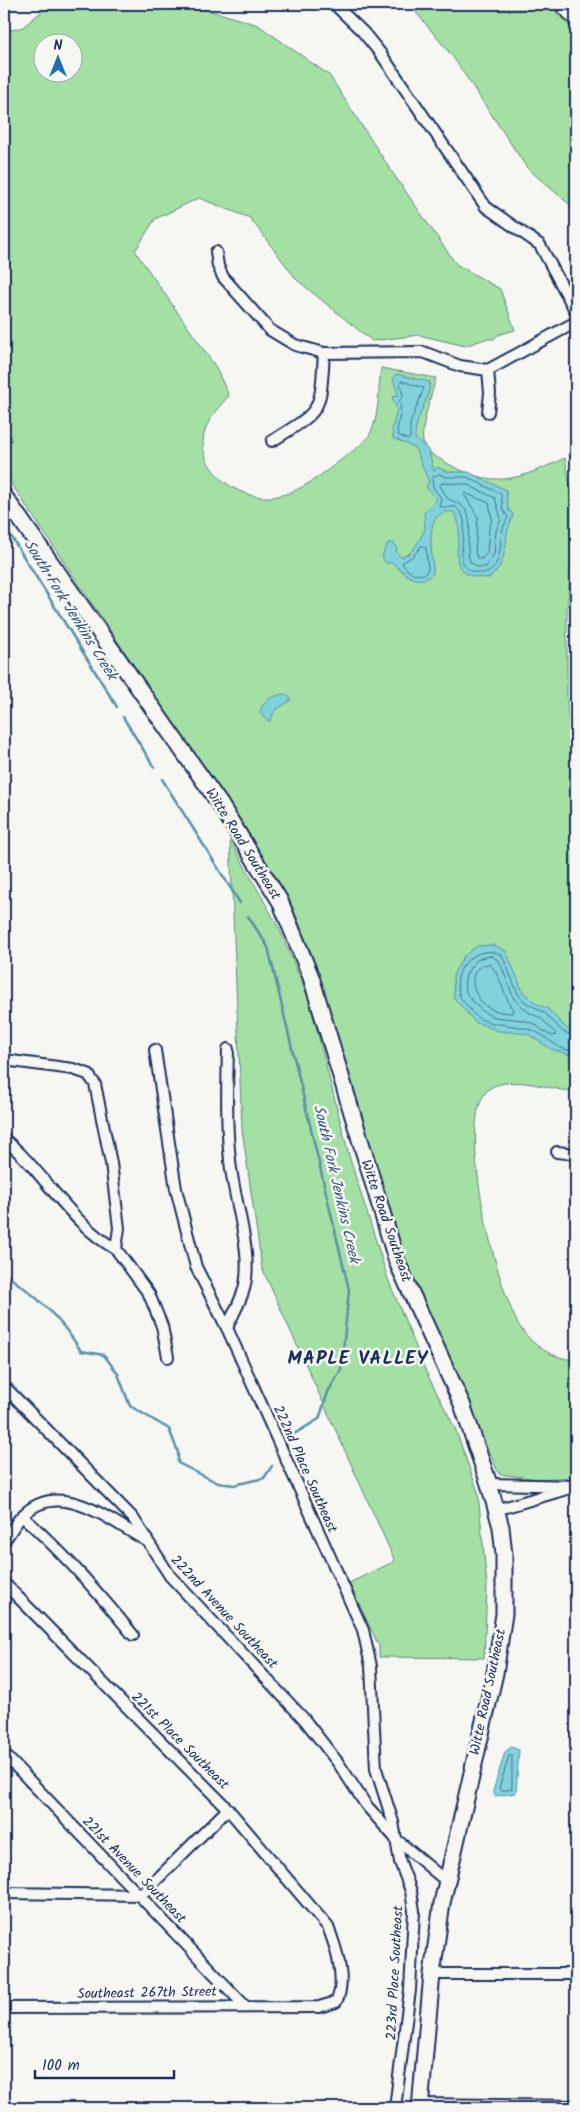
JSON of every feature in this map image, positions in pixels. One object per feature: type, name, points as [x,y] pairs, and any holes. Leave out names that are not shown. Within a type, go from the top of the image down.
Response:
[{"type":"street","points":[[334,4],[363,32],[381,54],[486,207],[540,245],[576,312]]},
{"type":"street","points":[[560,4],[576,22]]},
{"type":"street","points":[[216,252],[218,266],[223,277],[270,330],[295,345],[324,353],[423,352],[460,366],[488,370],[576,322]]},
{"type":"street","points":[[272,441],[306,420],[316,409],[321,394],[324,353]]},
{"type":"street","points":[[488,370],[490,393],[488,412]]},
{"type":"street","name":"Witte Road Southeast","points":[[4,496],[220,804],[280,900],[311,977],[397,1262],[462,1404],[496,1510],[504,1555],[501,1636],[495,1673],[446,1882],[432,1974],[420,2106]]},
{"type":"street","points":[[227,1328],[244,1289],[246,1266],[241,1219],[230,1162],[227,1108],[228,1049]]},
{"type":"street","name":"222nd Place Southeast","points":[[154,1050],[184,1226],[196,1267],[227,1328],[363,1630],[371,1666],[376,1769],[397,1840]]},
{"type":"street","points":[[4,1060],[80,1071],[88,1074],[98,1090],[111,1163],[119,1228],[116,1249]]},
{"type":"street","points":[[4,1139],[24,1157],[66,1207],[97,1237],[116,1249],[149,1294],[162,1326],[168,1357]]},
{"type":"street","points":[[557,1152],[576,1154]]},
{"type":"street","name":"222nd Avenue Southeast","points":[[4,1386],[133,1518],[170,1576],[304,1719],[339,1764],[366,1805],[397,1840]]},
{"type":"street","points":[[489,1484],[576,1486]]},
{"type":"street","points":[[496,1510],[576,1486]]},
{"type":"street","points":[[4,1540],[22,1516],[45,1501],[61,1499],[70,1500],[148,1542]]},
{"type":"street","points":[[22,1516],[53,1543],[93,1585],[133,1635]]},
{"type":"street","name":"221st Place Southeast","points":[[4,1583],[228,1809],[328,1927]]},
{"type":"street","name":"221st Avenue Southeast","points":[[4,1754],[244,2005]]},
{"type":"street","points":[[4,1893],[140,1895],[228,1809]]},
{"type":"street","points":[[397,1840],[446,1882]]},
{"type":"street","name":"223rd Place Southeast","points":[[395,2108],[410,1990],[414,1921],[413,1901],[400,1862],[397,1840]]},
{"type":"street","name":"Southeast 267th Street","points":[[4,2008],[182,2008],[244,2005],[329,2005],[336,2002],[340,1995],[337,1959],[328,1927]]},
{"type":"street","points":[[432,1974],[576,1974]]},
{"type":"street","points":[[420,2106],[576,2106]]},
{"type":"green space","points":[[56,4],[189,4],[258,25],[329,75],[392,172],[456,264],[500,289],[515,330],[498,335],[494,339],[485,339],[465,346],[419,335],[372,341],[297,280],[250,218],[199,198],[155,219],[135,251],[215,366],[229,396],[214,413],[204,434],[203,447],[206,459],[222,480],[233,488],[245,493],[258,497],[270,497],[289,493],[306,485],[322,474],[366,440],[373,429],[377,412],[381,368],[436,378],[425,420],[424,446],[432,454],[462,471],[492,479],[505,479],[533,472],[565,458],[575,511],[567,611],[567,706],[576,778],[576,1092],[514,1082],[494,1086],[481,1100],[476,1128],[477,1163],[482,1204],[501,1282],[512,1312],[522,1330],[540,1347],[553,1355],[576,1360],[576,1477],[538,1479],[499,1474],[401,1259],[385,1212],[312,955],[290,901],[269,866],[4,473],[4,32],[23,27],[41,12]]},
{"type":"green space","points":[[409,4],[548,4],[576,33],[576,210],[527,168],[453,57]]},
{"type":"green space","points":[[230,840],[279,928],[309,999],[350,1159],[388,1279],[427,1374],[455,1428],[478,1492],[487,1586],[484,1658],[379,1657],[379,1646],[349,1583],[395,1561],[262,1268],[242,1129]]},
{"type":"water","points":[[396,374],[430,382],[427,397],[417,423],[415,438],[429,451],[434,472],[437,467],[448,472],[468,472],[506,490],[508,509],[513,514],[503,558],[498,568],[489,578],[472,576],[463,571],[458,564],[459,533],[458,522],[454,512],[443,512],[437,517],[433,525],[431,545],[433,573],[428,577],[422,579],[412,578],[393,563],[386,563],[382,556],[388,543],[394,543],[397,547],[396,552],[401,557],[410,553],[425,529],[424,513],[437,500],[426,487],[429,482],[415,448],[393,438],[392,429],[397,409],[392,397],[398,395],[393,378]]},
{"type":"water","points":[[285,694],[290,697],[290,701],[275,710],[270,721],[265,719],[260,712],[263,705],[273,697]]},
{"type":"water","points":[[493,945],[506,951],[523,992],[537,1004],[548,1009],[566,1028],[576,1031],[576,1055],[573,1056],[551,1049],[528,1034],[499,1031],[475,1022],[454,998],[453,975],[464,956],[477,946]]},
{"type":"water","points":[[511,1747],[519,1750],[516,1793],[495,1796],[493,1791],[505,1752]]},
{"type":"waterway","name":"South Fork Jenkins Creek","points":[[4,525],[117,707]]},
{"type":"waterway","name":"South Fork Jenkins Creek","points":[[123,717],[154,767]]},
{"type":"waterway","name":"South Fork Jenkins Creek","points":[[162,779],[240,903]]},
{"type":"waterway","name":"South Fork Jenkins Creek","points":[[248,916],[268,947],[349,1290],[341,1370],[328,1392],[319,1419],[289,1437],[285,1443]]},
{"type":"waterway","name":"South Fork Jenkins Creek","points":[[4,1274],[27,1290],[47,1308],[65,1328],[81,1351],[104,1355],[118,1374],[130,1406],[169,1429],[178,1452],[178,1463],[218,1483],[234,1485],[264,1478],[272,1466]]},
{"type":"district","name":"MAPLE VALLEY","points":[[358,1359]]}]
